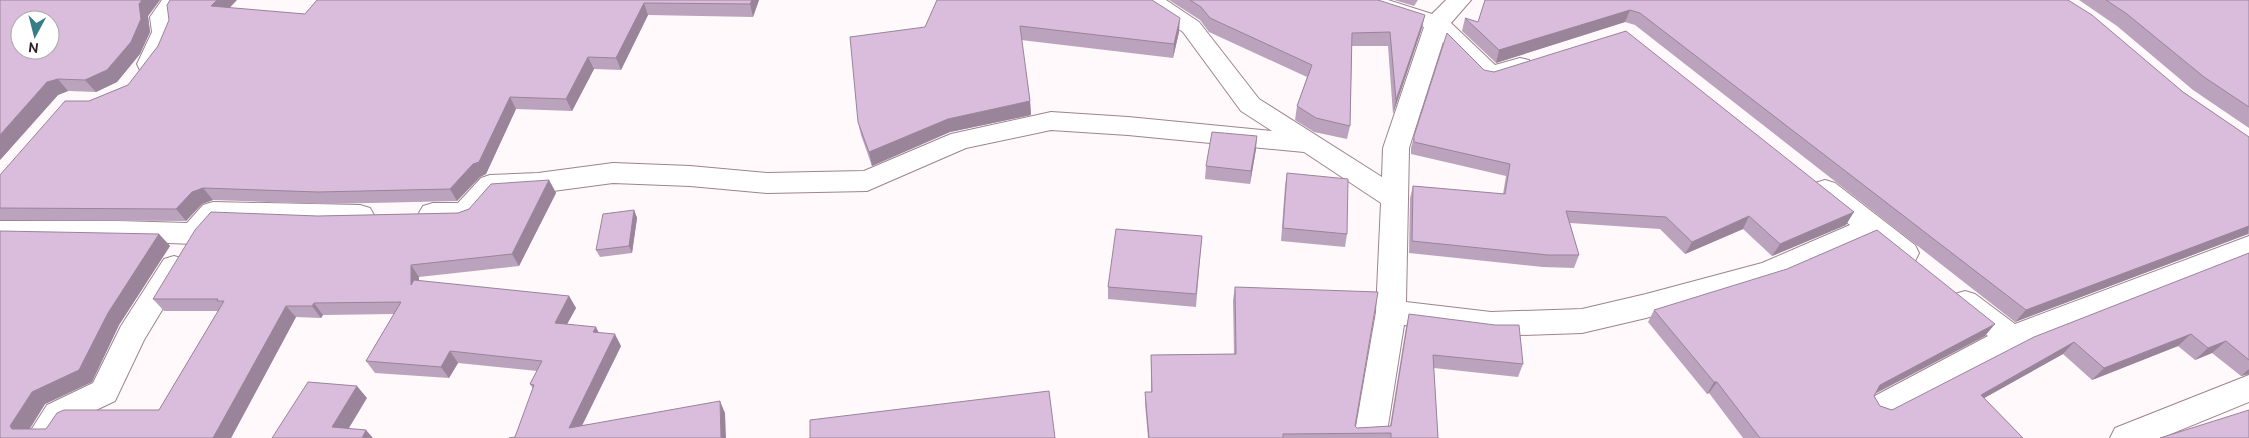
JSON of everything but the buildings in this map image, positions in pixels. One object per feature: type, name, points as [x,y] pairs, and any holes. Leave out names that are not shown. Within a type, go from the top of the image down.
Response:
[{"type":"street","points":[[133,83],[154,58],[164,32],[162,17],[174,0]]},
{"type":"street","points":[[1150,0],[1191,27],[1250,105],[1394,198]]},
{"type":"street","points":[[1363,0],[1437,23],[1491,75],[1545,58]]},
{"type":"street","points":[[1370,438],[1391,312],[1396,148],[1437,23],[1459,0]]},
{"type":"street","points":[[42,438],[58,414],[104,392],[132,334],[194,234],[213,212],[327,216],[465,213],[490,185],[538,183],[613,173],[690,176],[767,183],[867,181],[960,140],[1051,121],[1128,126],[1311,144]]},
{"type":"street","points":[[1810,178],[1926,270]]},
{"type":"street","points":[[1391,312],[1491,324],[1582,321],[1646,306],[1769,272],[1872,227]]},
{"type":"street","points":[[0,231],[118,231],[194,234]]},
{"type":"street","points":[[1882,407],[2011,338],[2249,247]]},
{"type":"street","points":[[1949,289],[2011,338]]},
{"type":"street","points":[[2126,438],[2249,388]]}]
